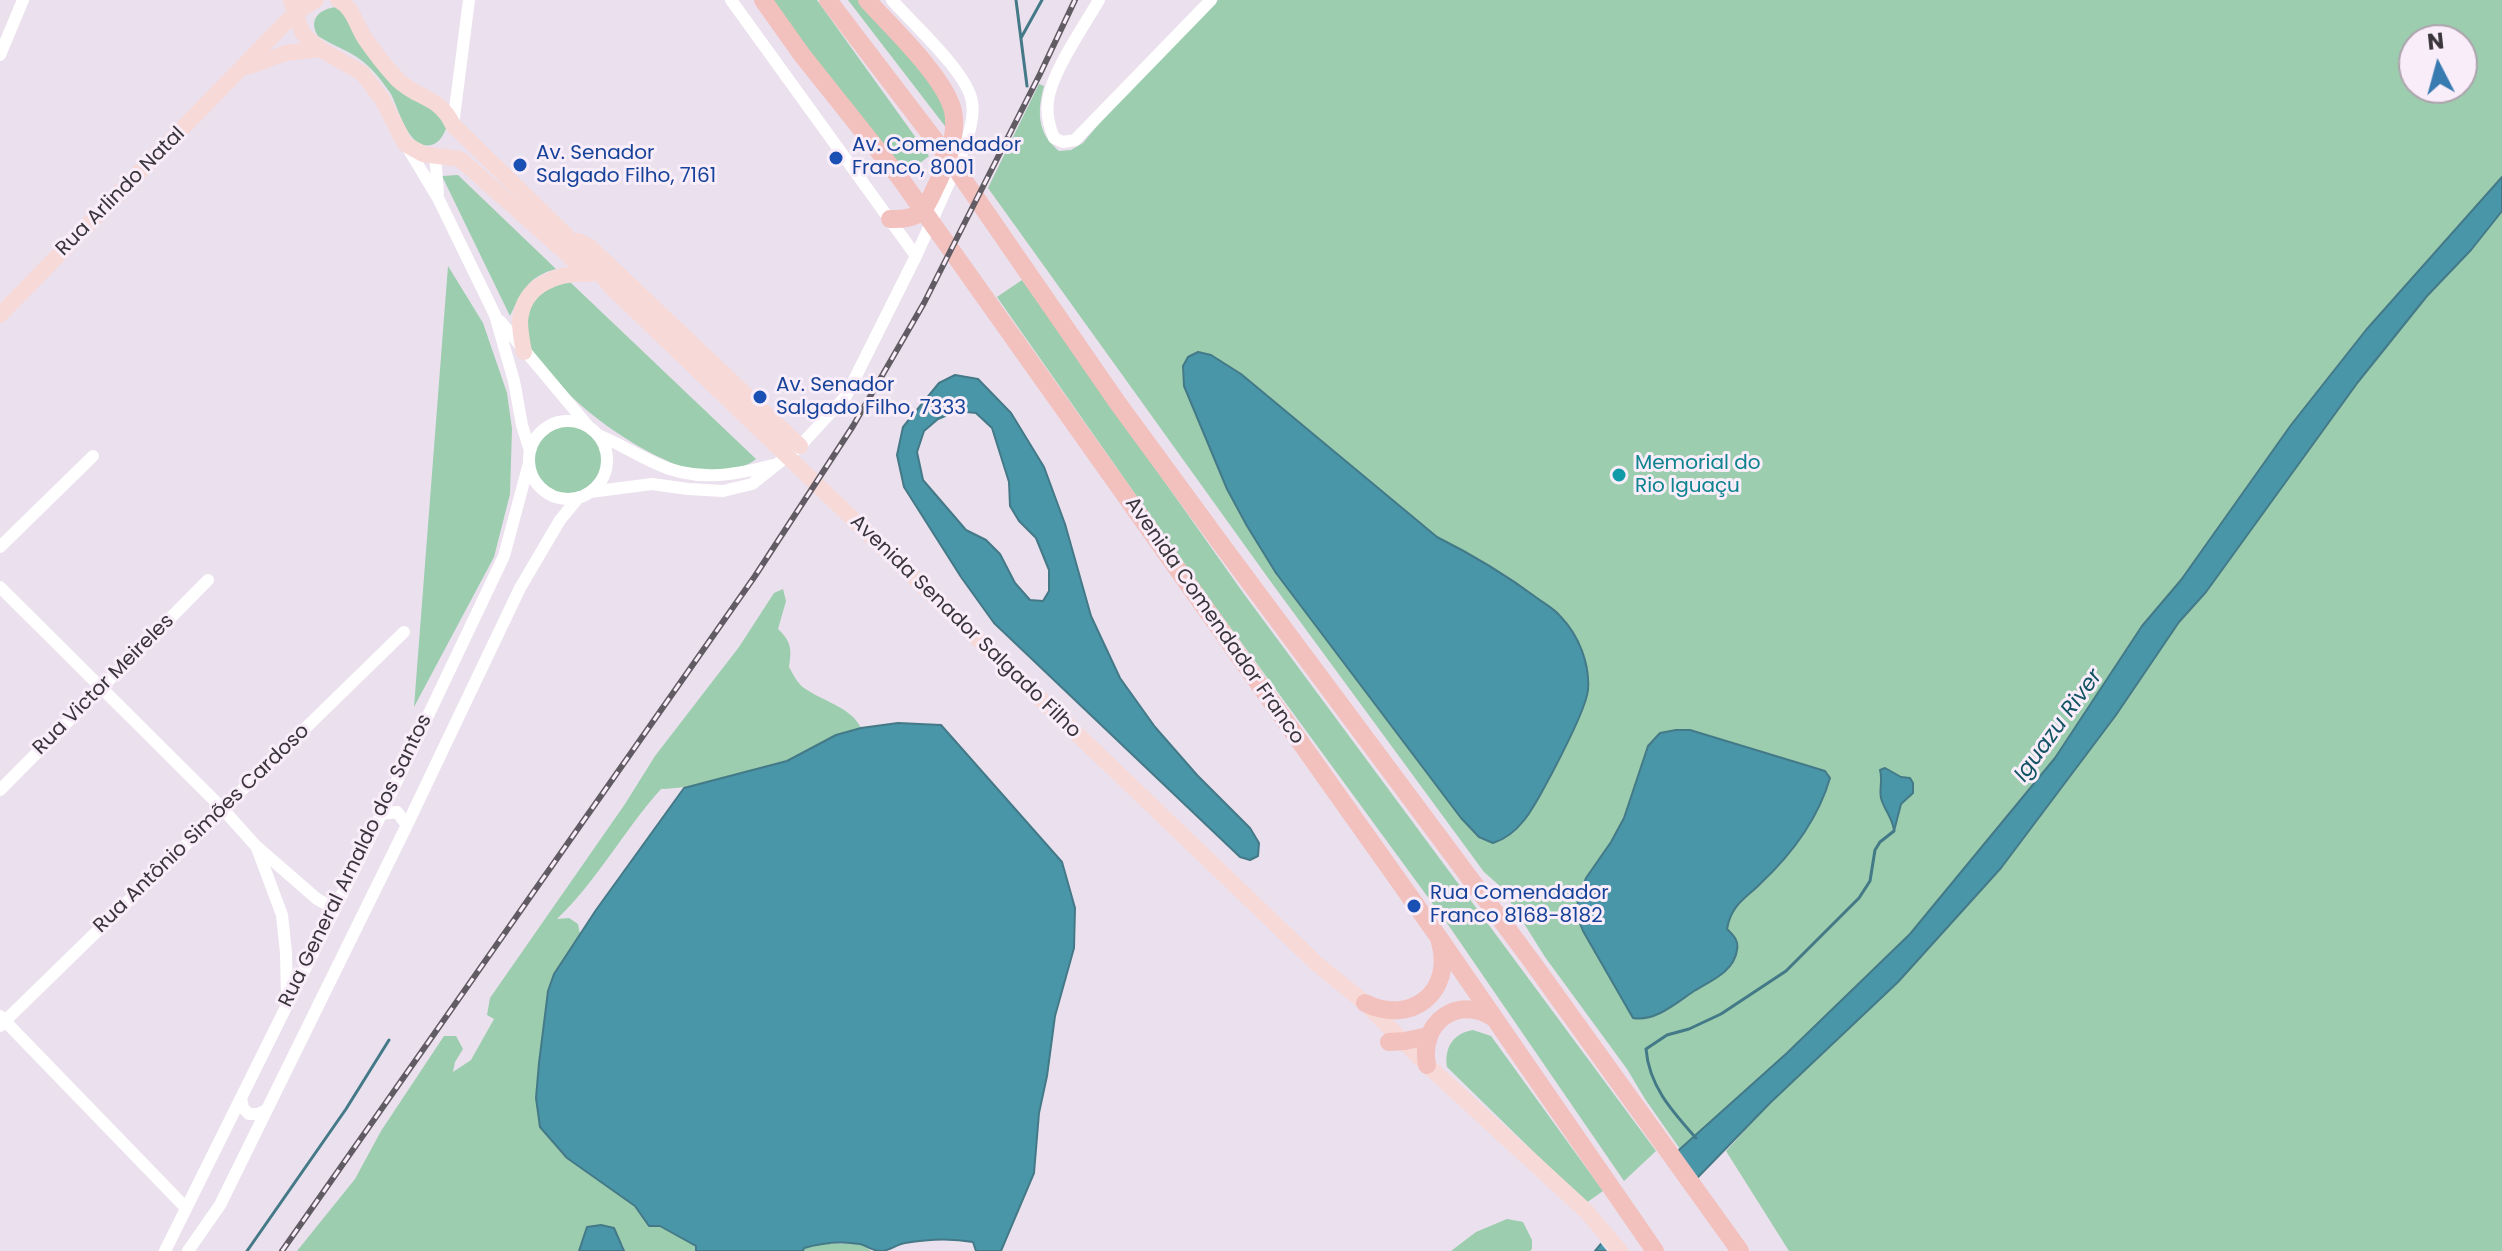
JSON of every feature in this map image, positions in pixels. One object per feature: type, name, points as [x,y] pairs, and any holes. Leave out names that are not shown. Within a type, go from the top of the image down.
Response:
[{"type":"highway","name":"Avenida Comendador Franco","points":[[763,0],[802,55],[900,178],[1435,932],[1655,1251]]},
{"type":"highway","points":[[828,0],[950,160],[1117,402],[1416,804],[1740,1251]]},
{"type":"highway","points":[[867,0],[942,85],[953,111],[953,139],[927,206],[895,227]]},
{"type":"highway","points":[[1365,1003],[1385,1011],[1396,1011],[1406,1010],[1425,1000],[1439,983],[1444,963],[1435,932]]},
{"type":"highway","points":[[1427,1065],[1428,1036],[1440,1019],[1458,1010],[1478,1010],[1496,1019]]},
{"type":"highway","points":[[1397,1041],[1428,1036]]},
{"type":"main road","name":"Rua Arlindo Natal","points":[[0,315],[242,69],[293,7],[316,0]]},
{"type":"main road","name":"Avenida Senador Salgado Filho","points":[[338,0],[356,8],[363,37],[398,80],[414,92],[438,103],[448,113],[453,125],[565,234],[614,290],[1317,964],[1365,1003],[1433,1083],[1468,1101]]},
{"type":"main road","points":[[293,7],[302,32],[320,49],[362,73],[382,99],[405,144]]},
{"type":"main road","name":"Rua Arlindo Natal","points":[[242,69],[286,53],[320,49]]},
{"type":"main road","points":[[435,155],[446,148],[452,137],[453,125]]},
{"type":"main road","name":"Avenida Senador Salgado Filho","points":[[405,144],[423,154],[460,159],[590,274],[614,290]]},
{"type":"main road","points":[[565,234],[590,247],[800,446]]},
{"type":"main road","points":[[524,352],[520,317],[534,289],[553,277],[590,274]]},
{"type":"main road","name":"Avenida Senador Salgado Filho","points":[[1317,964],[1328,982],[1468,1101],[1586,1211],[1620,1251]]},
{"type":"street","points":[[0,55],[23,0]]},
{"type":"street","points":[[453,125],[469,0]]},
{"type":"street","points":[[731,0],[916,256]]},
{"type":"street","points":[[405,144],[439,200],[495,315],[514,381],[537,484],[546,492],[568,499],[652,484],[723,491],[752,484],[800,446],[846,396],[916,256],[961,156],[973,102],[964,80],[892,0]]},
{"type":"street","points":[[1099,0],[1056,76],[1048,100],[1048,124],[1054,138],[1063,142],[1075,140],[1090,126],[1211,0]]},
{"type":"street","points":[[435,155],[439,200]]},
{"type":"street","points":[[895,227],[925,236]]},
{"type":"street","points":[[495,315],[606,450],[607,462],[599,484],[585,495]]},
{"type":"street","points":[[530,457],[535,440],[543,431],[565,421],[577,422],[656,464],[680,473],[732,475],[776,464]]},
{"type":"street","points":[[0,547],[93,456]]},
{"type":"street","name":"Rua General Arnaldo dos Santos","points":[[165,1251],[335,909],[504,556],[530,457]]},
{"type":"street","name":"Rua General Arnaldo dos Santos","points":[[188,1251],[220,1205],[520,588],[560,520],[585,495]]},
{"type":"street","name":"Rua Victor Meireles","points":[[0,790],[208,580]]},
{"type":"street","points":[[0,587],[222,808],[255,845],[317,899],[335,909]]},
{"type":"street","name":"Rua Antônio Simões Cardoso","points":[[2,1021],[404,632]]},
{"type":"street","points":[[381,814],[397,812],[407,825]]},
{"type":"street","points":[[255,845],[282,915],[287,1001]]},
{"type":"street","points":[[2,1021],[186,1208]]},
{"type":"street","points":[[241,1098],[243,1108],[249,1114],[266,1110]]},
{"type":"green space","points":[[770,0],[817,0],[929,156],[906,174]]},
{"type":"green space","points":[[848,0],[860,0],[949,104],[948,130]]},
{"type":"green space","points":[[1218,0],[2502,0],[2502,177],[2366,330],[2291,425],[2181,580],[2142,626],[2055,758],[1910,934],[1787,1053],[1680,1149],[1627,1069],[1545,957],[1501,887],[1484,872],[1271,582],[988,188],[1039,84],[1044,86],[1040,113],[1046,137],[1059,151],[1071,150],[1083,143],[1111,109]]},
{"type":"green space","points":[[336,7],[343,10],[447,126],[437,142],[423,145],[416,141],[405,127],[391,94],[374,72],[356,56],[318,36],[314,25],[317,16]]},
{"type":"green space","points":[[458,175],[556,269],[532,281],[522,292],[510,316],[442,176]]},
{"type":"green space","points":[[2502,211],[2502,1251],[1789,1251],[1726,1151],[1770,1103],[1898,982],[2001,868],[2358,382],[2427,296],[2471,250]]},
{"type":"green space","points":[[448,266],[483,323],[507,393],[512,429],[510,494],[494,557],[414,707]]},
{"type":"green space","points":[[1022,280],[1244,594],[1656,1151],[1624,1181],[1449,926],[1192,575],[997,297]]},
{"type":"green space","points":[[570,282],[756,459],[740,468],[719,471],[679,466],[624,437],[574,399],[534,354],[526,325],[528,314],[538,297],[547,290]]},
{"type":"green space","points":[[568,426],[592,436],[602,460],[592,484],[568,494],[544,484],[534,460],[544,436]]},
{"type":"green space","points":[[783,589],[786,601],[778,629],[790,646],[789,667],[792,673],[804,688],[843,710],[861,728],[760,771],[708,783],[661,789],[585,888],[557,919],[569,918],[578,924],[580,934],[554,974],[539,1063],[536,1098],[540,1127],[566,1158],[635,1206],[649,1226],[659,1226],[696,1246],[696,1251],[624,1251],[623,1245],[587,1227],[579,1251],[297,1251],[355,1179],[381,1131],[444,1036],[456,1036],[463,1049],[453,1072],[471,1060],[494,1019],[487,1015],[490,998],[655,756],[739,647],[774,593]]},
{"type":"green space","points":[[1473,1030],[1491,1036],[1603,1191],[1586,1203],[1447,1067],[1447,1053],[1452,1042],[1460,1034]]},
{"type":"green space","points":[[1507,1219],[1523,1222],[1532,1240],[1530,1251],[1451,1251],[1476,1232]]},
{"type":"green space","points":[[819,1244],[862,1244],[871,1251],[803,1251]]},
{"type":"water","points":[[2502,177],[2502,211],[2471,250],[2427,296],[2358,382],[2001,868],[1898,982],[1770,1103],[1669,1207],[1633,1251],[1595,1251],[1680,1149],[1787,1053],[1910,934],[2055,758],[2142,626],[2181,580],[2291,425],[2366,330]]},
{"type":"water","points":[[1198,352],[1211,355],[1241,374],[1437,537],[1525,589],[1556,612],[1573,633],[1587,670],[1588,690],[1583,709],[1534,805],[1521,824],[1504,839],[1493,843],[1479,837],[1461,818],[1276,573],[1227,489],[1184,386],[1183,366],[1188,357]]},
{"type":"water","points":[[955,375],[978,379],[1011,413],[1044,467],[1065,524],[1091,616],[1120,678],[1155,727],[1250,828],[1259,843],[1258,856],[1250,860],[1240,857],[994,623],[961,577],[904,487],[897,455],[903,427],[939,383]],"holes":[[[957,411],[976,413],[992,428],[1009,482],[1010,506],[1019,521],[1036,538],[1049,570],[1049,591],[1043,601],[1030,600],[1015,583],[1000,554],[986,540],[966,530],[923,480],[917,452],[924,431],[938,419]]]},
{"type":"water","points":[[898,723],[941,725],[1062,862],[1075,908],[1074,948],[1055,1016],[1039,1113],[1034,1173],[1001,1251],[976,1251],[973,1242],[939,1240],[905,1243],[882,1251],[860,1244],[839,1243],[811,1246],[803,1251],[696,1251],[696,1246],[660,1226],[649,1226],[635,1206],[567,1158],[540,1127],[536,1098],[539,1063],[548,991],[554,974],[684,788],[787,761],[836,735]]},
{"type":"water","points":[[1690,730],[1825,771],[1830,778],[1802,836],[1732,914],[1727,929],[1737,946],[1731,964],[1720,975],[1665,1010],[1649,1017],[1633,1018],[1583,931],[1577,916],[1578,898],[1586,878],[1624,818],[1648,746],[1660,733]]},
{"type":"water","points":[[1885,768],[1901,777],[1910,778],[1913,783],[1913,793],[1901,804],[1894,831],[1881,795],[1880,770]]},
{"type":"water","points":[[601,1225],[614,1228],[624,1251],[579,1251],[587,1227]]},
{"type":"pier","points":[[1670,1155],[1694,1188],[1639,1251],[1607,1251],[1599,1241]]},
{"type":"waterway","points":[[1016,0],[1027,86]]},
{"type":"waterway","points":[[1021,38],[1042,0]]},
{"type":"waterway","points":[[1696,1138],[1670,1108],[1657,1086],[1646,1049],[1667,1035],[1721,1014],[1786,971],[1859,898],[1870,881],[1875,850],[1894,831]]},
{"type":"waterway","points":[[247,1251],[346,1109],[389,1040]]},
{"type":"railway","points":[[282,1251],[755,576],[853,426],[924,303],[1075,0]]},
{"type":"place","name":"Av. Comendador Franco, 8001","points":[[836,158]]},
{"type":"place","name":"Av. Senador Salgado Filho, 7161","points":[[520,165]]},
{"type":"place","name":"Av. Senador Salgado Filho, 7333","points":[[760,397]]},
{"type":"place","name":"Memorial do Rio Iguaçu","points":[[1619,475]]},
{"type":"place","name":"Rua Comendador Franco 8168-8182","points":[[1414,906]]},
{"type":"water label","name":"Iguazu River","points":[[2059,726]]}]
